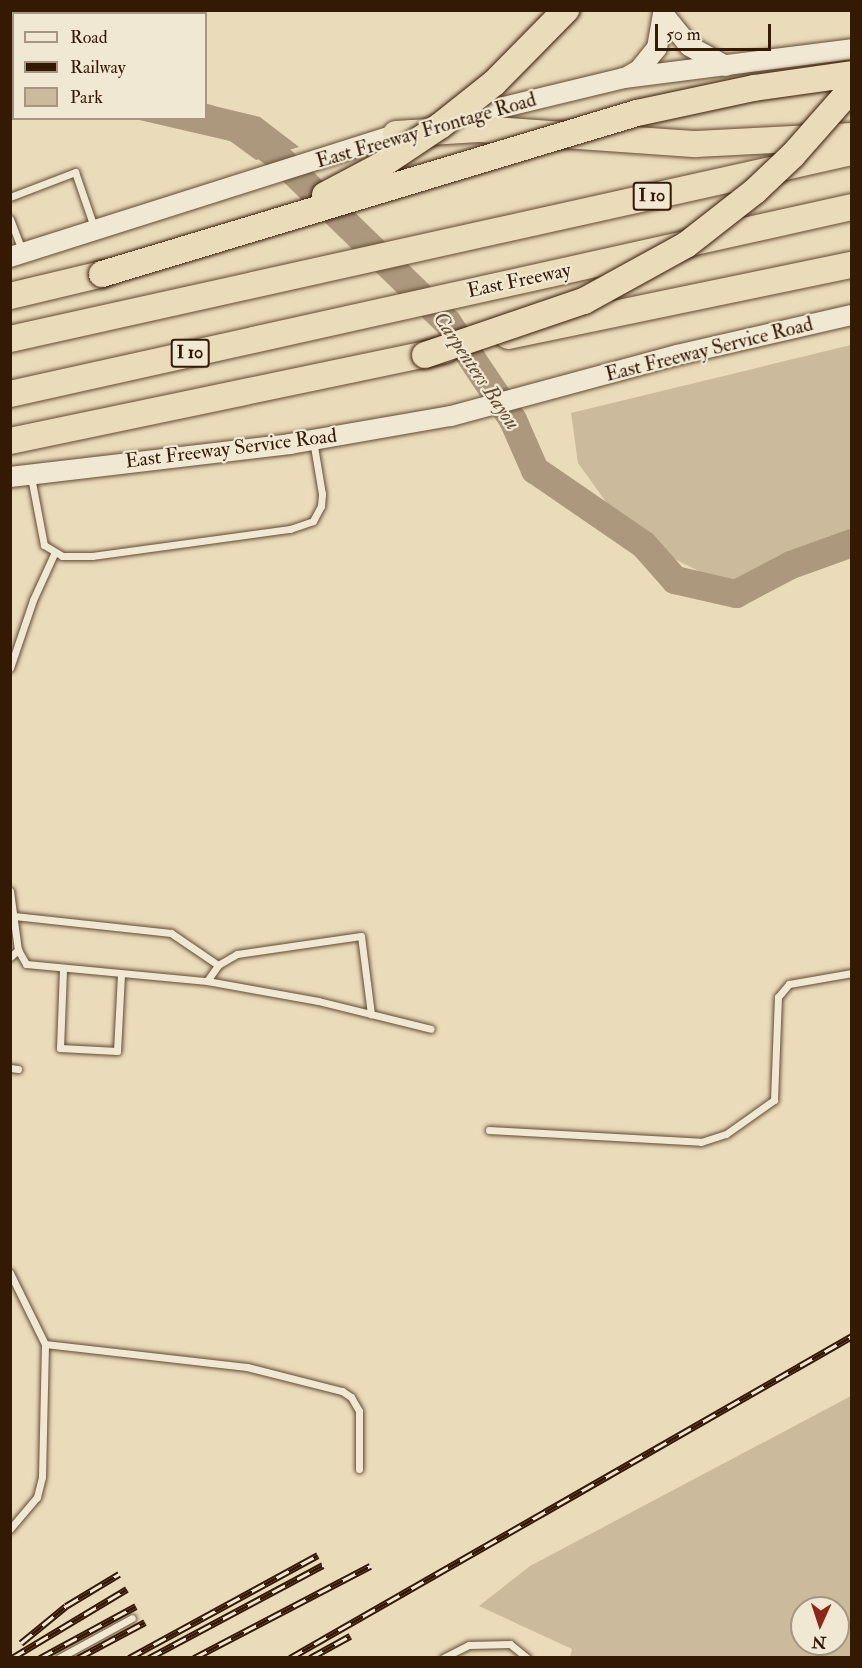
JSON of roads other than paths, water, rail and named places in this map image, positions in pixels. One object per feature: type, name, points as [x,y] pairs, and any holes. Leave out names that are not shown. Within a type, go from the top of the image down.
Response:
[{"type":"highway","points":[[198,246],[311,202],[398,155],[494,83],[566,10]]},
{"type":"highway","points":[[10,296],[198,246],[637,113],[743,90],[852,74]]},
{"type":"highway","points":[[425,355],[575,305],[686,245],[748,198],[793,155],[852,88]]},
{"type":"highway","points":[[396,134],[479,129],[696,144],[852,136]]},
{"type":"highway","name":"I 10","points":[[10,339],[852,152]]},
{"type":"highway","name":"East Freeway","points":[[10,394],[370,312],[852,207]]},
{"type":"highway","points":[[10,441],[852,265]]},
{"type":"main road","points":[[665,13],[688,46],[729,68]]},
{"type":"main road","points":[[624,78],[639,70],[657,48],[665,13]]},
{"type":"main road","name":"East Freeway Frontage Road","points":[[17,255],[222,192],[396,134],[624,78],[729,68],[852,49]]},
{"type":"main road","name":"East Freeway Service Road","points":[[10,477],[313,440],[451,416],[567,384],[852,315]]},
{"type":"lane","points":[[10,197],[75,172],[96,232]]},
{"type":"lane","points":[[10,219],[17,255]]},
{"type":"lane","points":[[30,474],[44,545],[54,554],[92,556],[302,526],[313,521],[321,506],[313,440]]},
{"type":"lane","points":[[10,668],[33,600],[54,554]]},
{"type":"lane","points":[[10,891],[18,950],[26,964],[63,970],[207,981],[371,1014],[431,1029]]},
{"type":"lane","points":[[14,916],[171,933],[218,965]]},
{"type":"lane","points":[[207,981],[218,965],[237,954],[361,936],[371,1014]]},
{"type":"lane","points":[[10,957],[18,950]]},
{"type":"lane","points":[[63,970],[60,1048],[117,1050],[121,975]]},
{"type":"lane","points":[[489,1130],[701,1142],[726,1134],[774,1100],[778,997],[789,984],[852,973]]},
{"type":"lane","points":[[10,1273],[45,1344],[42,1477],[31,1505],[10,1529]]},
{"type":"lane","points":[[45,1344],[247,1367],[342,1391],[351,1397],[359,1411],[359,1468]]},
{"type":"lane","points":[[59,1658],[132,1618]]},
{"type":"lane","points":[[443,1658],[469,1645],[510,1644],[527,1658]]},
{"type":"waterway","name":"Carpenters Bayou","points":[[207,118],[244,131],[276,155],[448,323],[513,420],[535,470],[644,545],[675,580],[736,594],[791,565],[852,543]]},
{"type":"railway","points":[[290,1658],[852,1336]]},
{"type":"railway","points":[[129,1658],[318,1555]]},
{"type":"railway","points":[[149,1658],[323,1565]]},
{"type":"railway","points":[[194,1658],[370,1566]]},
{"type":"railway","points":[[21,1643],[66,1606],[119,1574]]},
{"type":"railway","points":[[12,1658],[127,1589]]},
{"type":"railway","points":[[40,1658],[136,1606]]},
{"type":"railway","points":[[78,1658],[145,1622]]},
{"type":"railway","points":[[310,1658],[350,1636]]}]
